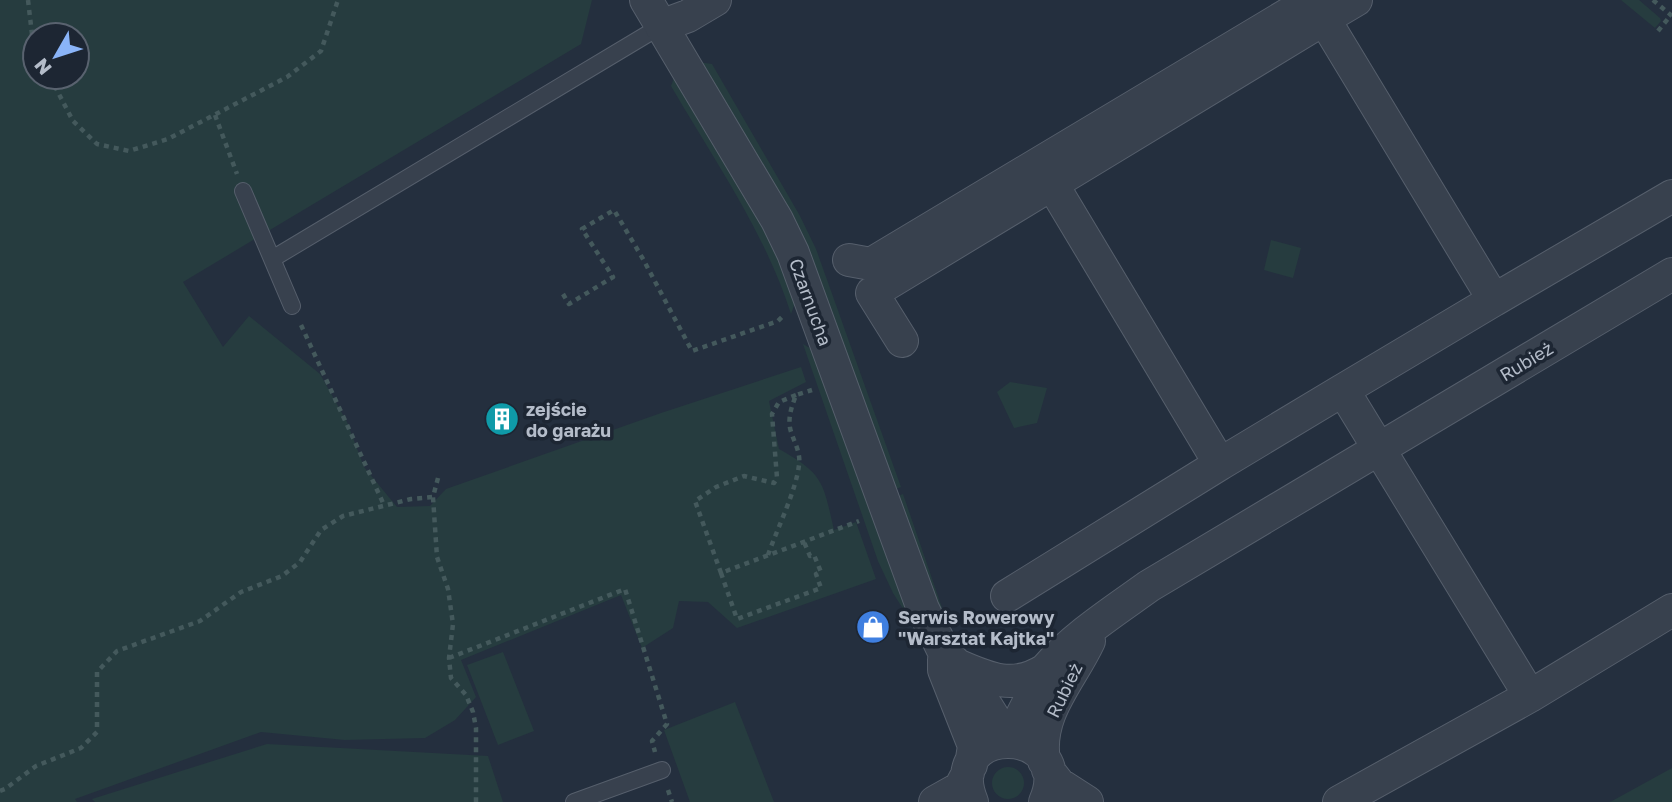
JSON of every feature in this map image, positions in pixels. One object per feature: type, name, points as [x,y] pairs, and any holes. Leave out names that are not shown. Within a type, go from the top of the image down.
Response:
[{"type":"street","points":[[654,13],[688,16],[715,0]]},
{"type":"street","points":[[849,260],[871,264],[1318,9],[1356,0]]},
{"type":"street","points":[[902,341],[872,293],[1052,184],[1318,9]]},
{"type":"street","points":[[1318,9],[1494,300]]},
{"type":"street","name":"Czarnucha","points":[[654,13],[778,220],[793,253],[913,588],[951,658],[993,716],[1006,741]]},
{"type":"street","points":[[1052,184],[1220,464]]},
{"type":"street","points":[[1007,596],[1343,390],[1672,196]]},
{"type":"street","name":"Rubież","points":[[1006,741],[1045,670],[1070,644],[1149,586],[1672,274]]},
{"type":"street","points":[[1343,390],[1530,696]]},
{"type":"street","points":[[1339,802],[1530,696],[1672,610]]},
{"type":"street","name":"Rubież","points":[[1045,802],[1050,785],[1043,740],[1054,705],[1098,623]]},
{"type":"street","points":[[951,658],[982,676],[1009,682],[1025,680],[1045,670]]},
{"type":"street","name":"Czarnucha","points":[[951,658],[944,670],[974,746],[970,780]]},
{"type":"street","points":[[935,802],[970,780],[981,751],[996,742],[1006,741],[1033,749],[1059,784],[1087,802]]},
{"type":"lane","points":[[272,259],[654,13]]},
{"type":"lane","points":[[243,191],[292,306]]},
{"type":"lane","points":[[574,802],[662,771]]},
{"type":"path","points":[[28,0],[30,21]]},
{"type":"path","points":[[57,91],[73,121],[97,144],[129,151],[168,139],[287,77],[321,51],[338,0]]},
{"type":"path","points":[[1653,0],[1672,15],[1658,31]]},
{"type":"path","points":[[215,115],[243,191]]},
{"type":"path","points":[[563,294],[569,304],[613,277],[582,229],[614,210],[692,351],[778,321],[788,313]]},
{"type":"path","points":[[292,306],[384,505]]},
{"type":"path","points":[[722,573],[695,501],[716,488],[744,477],[774,483],[777,478],[772,414],[779,402],[815,389]]},
{"type":"path","points":[[767,555],[800,463],[790,418],[796,395]]},
{"type":"path","points":[[438,478],[433,497],[437,557],[448,589],[453,624],[449,658],[451,678],[466,695],[473,712],[476,728],[476,802]]},
{"type":"path","points":[[0,791],[36,766],[81,748],[97,732],[97,672],[117,650],[200,621],[241,592],[282,576],[300,562],[321,530],[343,516],[384,505],[433,497]]},
{"type":"path","points":[[804,542],[810,556],[814,555],[821,572],[816,574],[821,588],[737,619],[719,574],[767,555],[860,521]]},
{"type":"path","points":[[449,658],[625,589],[667,724]]},
{"type":"green space","points":[[0,0],[592,0],[581,44],[183,282],[223,347],[249,316],[320,374],[347,422],[364,467],[397,507],[430,506],[446,489],[801,367],[806,382],[769,401],[779,449],[805,465],[819,481],[824,490],[834,530],[856,522],[876,579],[737,628],[708,602],[679,601],[673,628],[642,648],[621,595],[461,660],[476,697],[455,720],[425,738],[345,740],[261,732],[75,799],[77,802],[0,802]]},
{"type":"green space","points":[[1621,0],[1639,0],[1661,21],[1655,28]]},
{"type":"green space","points":[[698,62],[712,64],[800,216],[816,249],[901,487],[891,491]]},
{"type":"green space","points":[[675,75],[775,248],[795,303],[791,314],[753,225],[671,86]]},
{"type":"green space","points":[[1271,240],[1301,248],[1293,278],[1264,270]]},
{"type":"green space","points":[[803,344],[813,350],[921,637],[893,593],[878,561]]},
{"type":"green space","points":[[1010,382],[1047,388],[1037,423],[1014,428],[997,392]]},
{"type":"green space","points":[[903,494],[951,634],[940,614],[894,498]]},
{"type":"green space","points":[[503,652],[534,731],[498,745],[467,665]]},
{"type":"green space","points":[[735,702],[774,802],[690,802],[664,730]]},
{"type":"green space","points":[[267,744],[488,756],[503,802],[95,802],[92,799]]},
{"type":"green space","points":[[1008,767],[1020,771],[1024,783],[1020,795],[1008,799],[996,795],[992,783],[996,771]]},
{"type":"green space","points":[[1672,768],[1672,802],[1609,802],[1612,801]]},
{"type":"place","name":"zejście do garażu","points":[[502,419]]},
{"type":"place","name":"Serwis Rowerowy \"Warsztat Kajtka\"","points":[[873,627]]}]
